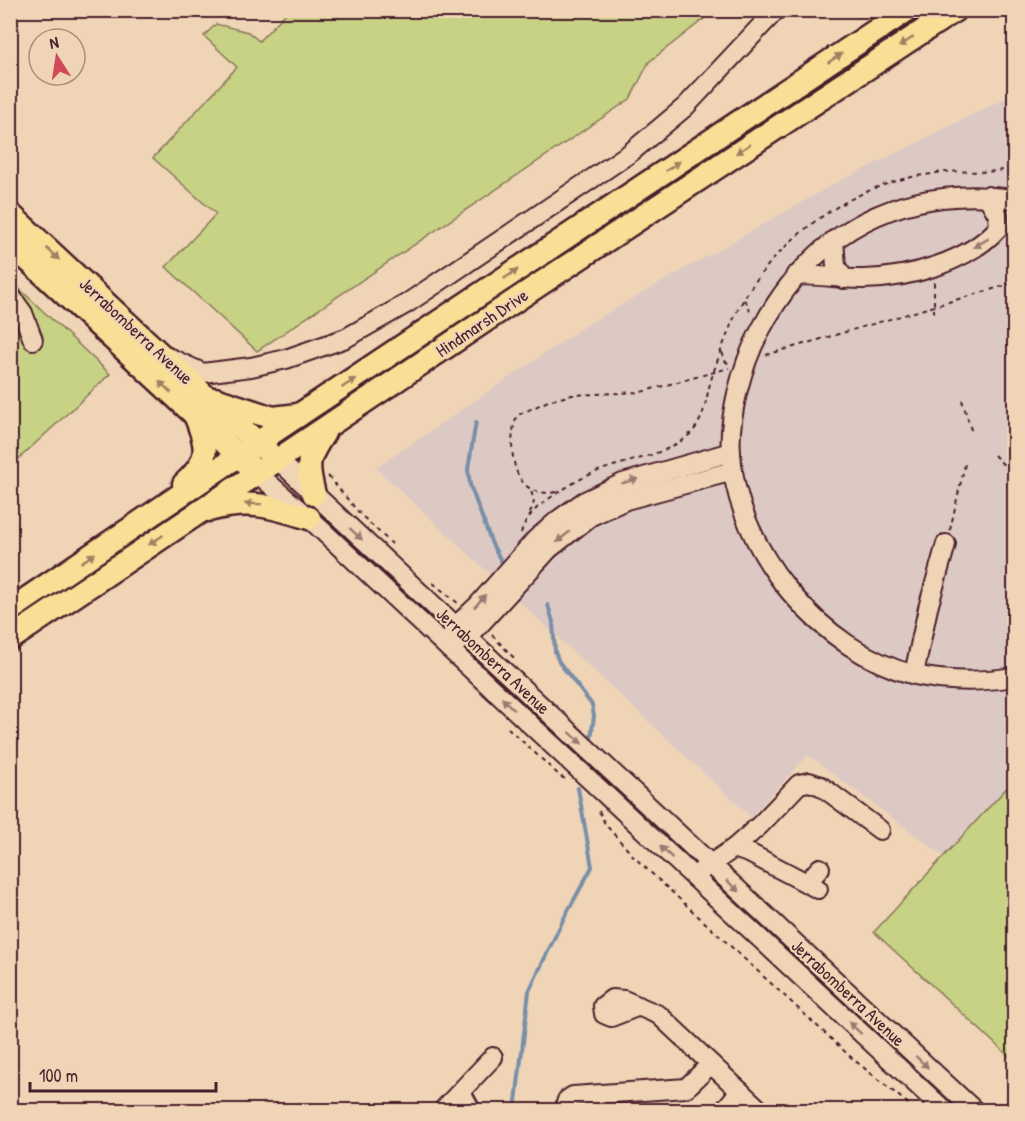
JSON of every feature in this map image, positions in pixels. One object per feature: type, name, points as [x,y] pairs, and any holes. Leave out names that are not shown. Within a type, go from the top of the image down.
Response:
[{"type":"main road","name":"Hindmarsh Drive","points":[[10,610],[907,10]]},
{"type":"main road","name":"Hindmarsh Drive","points":[[10,639],[956,10]]},
{"type":"main road","name":"Jerrabomberra Avenue","points":[[10,214],[160,354],[239,456],[257,473]]},
{"type":"main road","name":"Jerrabomberra Avenue","points":[[10,243],[200,405],[258,442],[278,460]]},
{"type":"main road","points":[[128,531],[201,468],[205,457],[205,443],[200,405],[273,418],[300,415]]},
{"type":"main road","points":[[314,494],[309,458],[328,426]]},
{"type":"main road","points":[[189,518],[228,505],[259,504],[309,518]]},
{"type":"street","points":[[160,354],[203,373],[212,374],[286,359],[346,338],[406,304],[630,153],[685,107],[776,10]]},
{"type":"street","points":[[1014,199],[987,196],[943,197],[893,210],[870,219],[834,240],[795,276],[767,318],[746,362],[736,403],[731,452],[733,471],[741,500],[755,538],[782,582],[825,627],[851,646],[877,660],[914,674],[971,680],[1014,677]]},
{"type":"street","points":[[795,276],[844,279],[893,277],[931,268],[987,240],[999,227],[998,214],[987,196]]},
{"type":"street","points":[[834,240],[836,266],[844,279]]},
{"type":"street","points":[[10,295],[23,313],[33,340]]},
{"type":"street","points":[[448,648],[478,605],[536,539],[583,502],[623,483],[731,452]]},
{"type":"street","name":"Jerrabomberra Avenue","points":[[278,460],[974,1110]]},
{"type":"street","points":[[461,632],[549,549],[591,516],[626,500],[733,471]]},
{"type":"street","name":"Jerrabomberra Avenue","points":[[257,473],[309,518],[474,673],[535,741],[693,877],[944,1110]]},
{"type":"street","points":[[914,674],[928,608],[946,544]]},
{"type":"street","points":[[474,673],[488,657]]},
{"type":"street","points":[[693,877],[734,848],[760,825],[799,784],[809,782],[821,786],[880,830]]},
{"type":"street","points":[[734,848],[751,854],[813,886],[820,868]]},
{"type":"street","points":[[639,1006],[659,1015],[760,1110]]},
{"type":"street","points":[[443,1110],[493,1057]]},
{"type":"street","points":[[564,1110],[567,1100],[573,1096],[686,1088],[711,1064]]},
{"type":"street","points":[[724,1110],[740,1091]]},
{"type":"street","points":[[461,1092],[471,1110]]},
{"type":"path","points":[[931,268],[934,278],[932,306],[934,313]]},
{"type":"path","points":[[765,355],[1014,282]]},
{"type":"path","points":[[527,517],[534,502],[531,490],[518,477],[512,458],[515,418],[518,415],[548,400],[572,396],[641,392],[714,372],[730,366],[722,352]]},
{"type":"path","points":[[962,400],[972,433]]},
{"type":"path","points":[[994,455],[1014,476]]},
{"type":"path","points":[[946,544],[965,464]]},
{"type":"path","points":[[326,474],[362,515],[393,545]]},
{"type":"path","points":[[531,490],[548,494],[559,492]]},
{"type":"path","points":[[432,582],[459,604],[466,605]]},
{"type":"path","points":[[490,631],[515,659]]},
{"type":"path","points":[[508,728],[535,741],[561,777],[568,779]]},
{"type":"path","points":[[599,809],[605,824],[636,858],[853,1059],[916,1110]]},
{"type":"shaded area","points":[[1014,94],[1014,780],[943,856],[808,755],[751,817],[376,468],[585,326],[832,185]]},
{"type":"green space","points":[[288,11],[714,11],[649,62],[630,99],[257,351],[166,267],[216,214],[153,158],[237,67],[204,36],[216,24],[248,32],[259,41]]},
{"type":"green space","points":[[10,280],[110,374],[11,466],[10,466]]},
{"type":"green space","points":[[1014,780],[1014,1061],[874,932]]},
{"type":"waterway","points":[[476,422],[468,469],[470,485],[492,544],[501,561]]},
{"type":"waterway","points":[[548,605],[553,622],[555,652],[559,662],[592,705],[594,716],[591,738]]},
{"type":"waterway","points":[[515,1110],[529,991],[563,920],[592,867],[578,788]]}]
